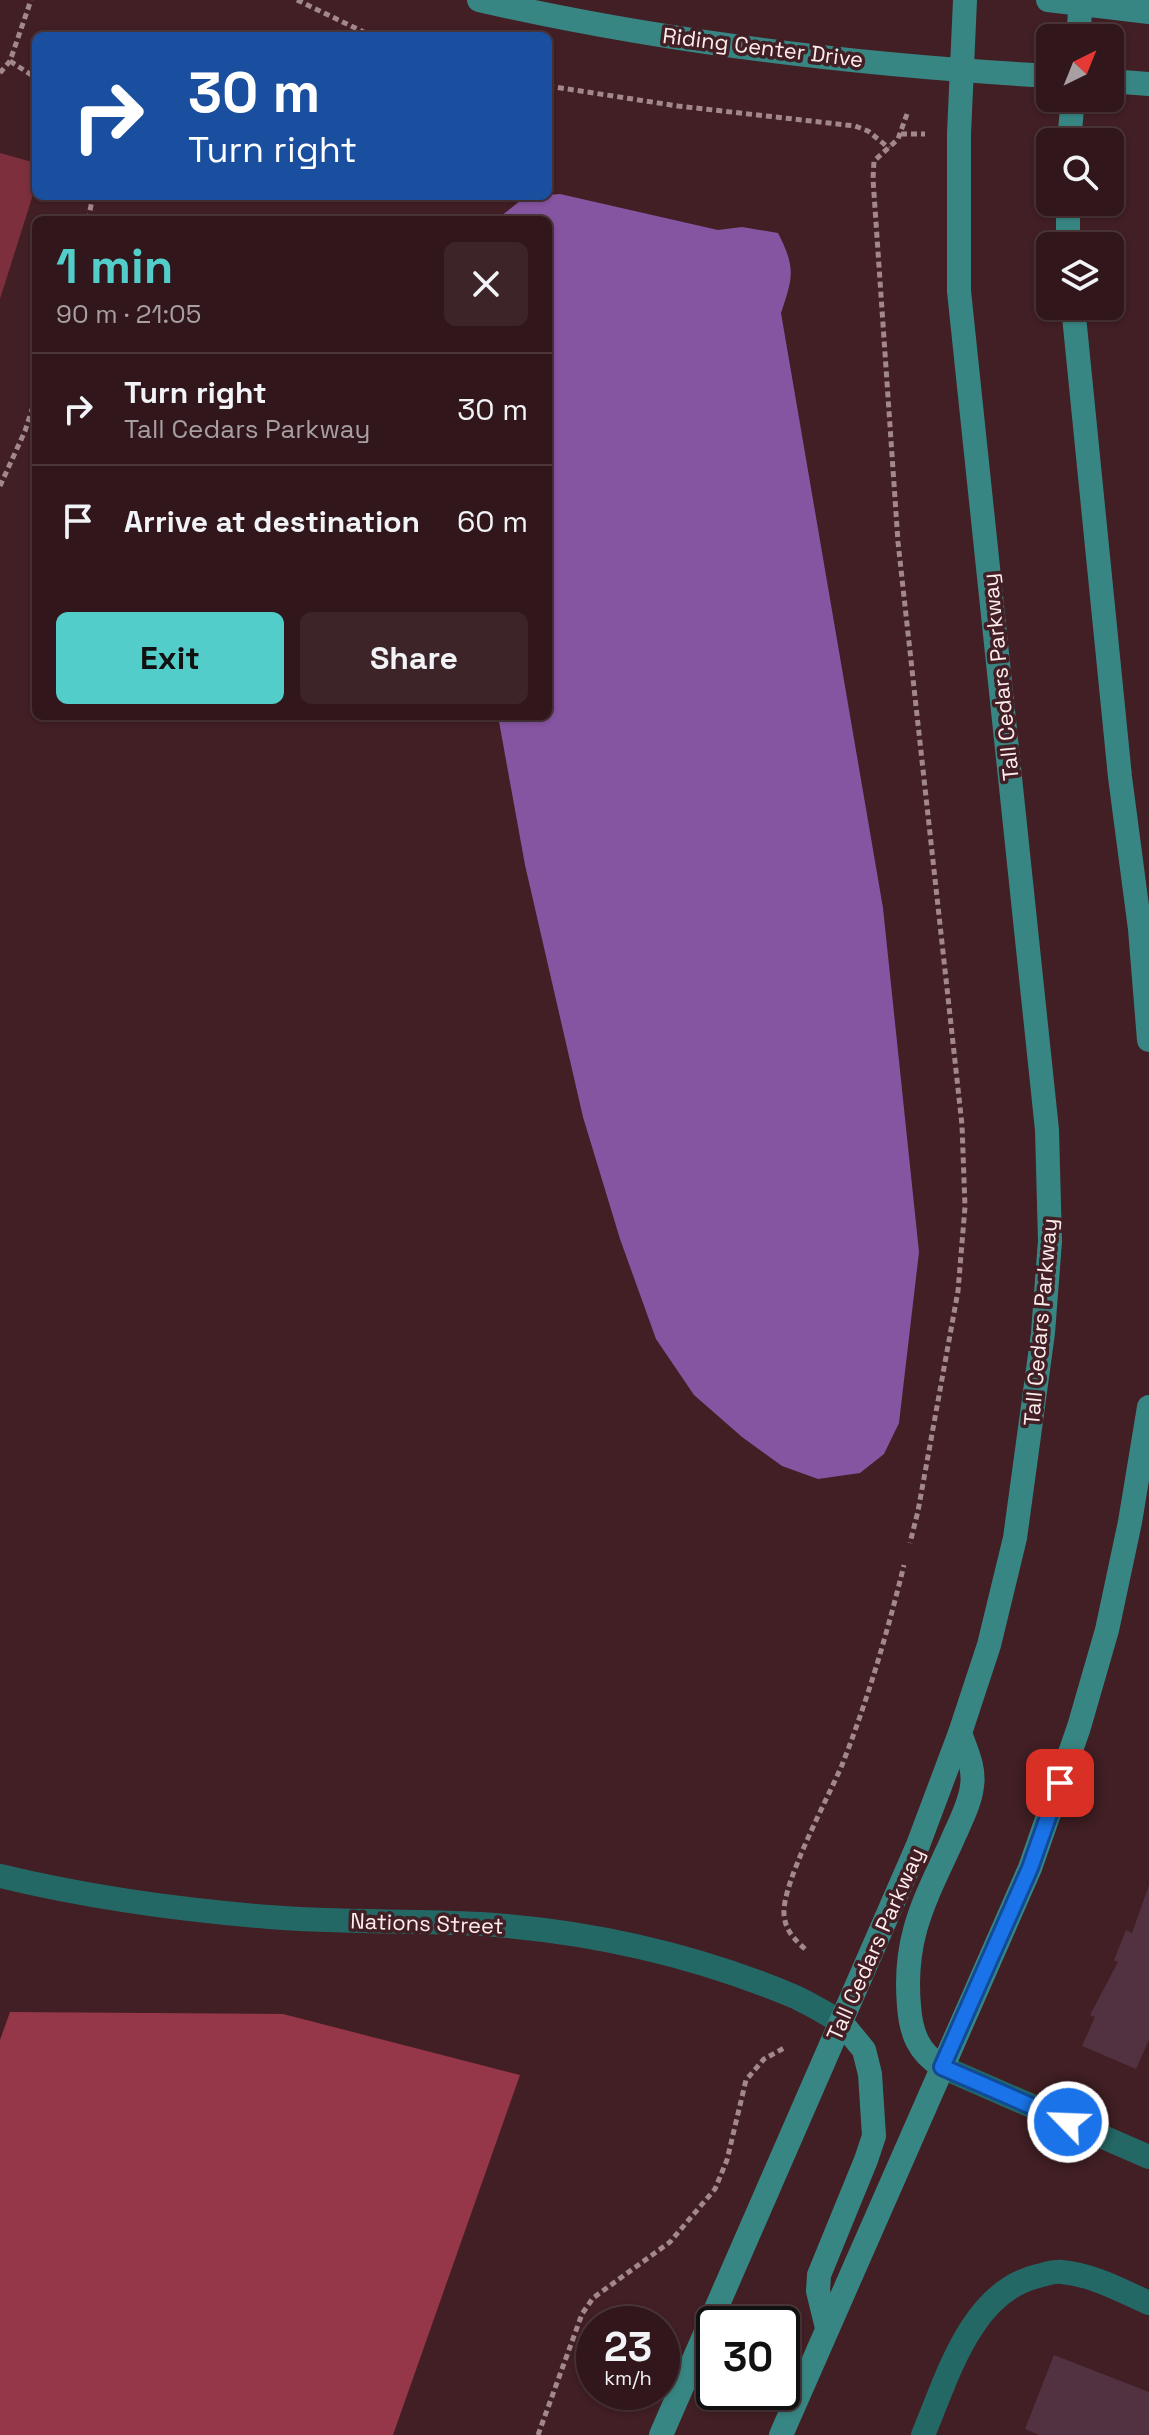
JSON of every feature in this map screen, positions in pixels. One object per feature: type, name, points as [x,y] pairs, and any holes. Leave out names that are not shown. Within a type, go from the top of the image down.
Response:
[{"type":"main road","name":"Riding Center Drive","points":[[479,0],[566,20],[696,40],[960,71],[1036,75]]},
{"type":"main road","name":"Tall Cedars Parkway","points":[[661,2435],[918,1845],[960,1733],[989,1645],[1015,1538],[1043,1333],[1050,1241],[1047,1130],[959,291],[957,201],[965,0]]},
{"type":"main road","points":[[1048,0],[1081,1],[1149,12]]},
{"type":"main road","points":[[1079,24],[1081,1]]},
{"type":"main road","points":[[1124,82],[1149,84]]},
{"type":"main road","points":[[1074,320],[1120,777],[1140,929],[1149,1040]]},
{"type":"main road","points":[[781,2435],[1030,1868],[1079,1727],[1107,1630],[1130,1522],[1149,1407]]},
{"type":"main road","points":[[942,2067],[927,2058],[918,2045],[910,2021],[910,1940],[972,1787],[972,1768],[960,1733]]},
{"type":"main road","points":[[827,2328],[818,2291],[819,2275],[874,2136],[870,2074],[864,2050],[841,2022]]},
{"type":"street","name":"Nations Street","points":[[0,1876],[149,1903],[270,1918],[481,1924],[590,1936],[745,1978],[796,1997],[841,2022]]},
{"type":"street","points":[[942,2067],[1149,2157]]},
{"type":"street","points":[[923,2435],[956,2356],[970,2331],[1003,2292],[1023,2280],[1058,2271],[1090,2277],[1149,2303]]},
{"type":"path","points":[[0,73],[10,61],[31,0]]},
{"type":"path","points":[[297,0],[364,32]]},
{"type":"path","points":[[10,61],[32,75]]},
{"type":"path","points":[[552,87],[678,106],[855,126],[868,131],[889,148]]},
{"type":"path","points":[[907,114],[900,134],[874,161],[873,179],[897,527],[962,1125],[965,1207],[958,1291],[910,1543]]},
{"type":"path","points":[[900,134],[925,134]]},
{"type":"path","points":[[0,486],[32,409]]},
{"type":"path","points":[[805,1949],[790,1935],[784,1914],[787,1889],[841,1765],[879,1663],[904,1565]]},
{"type":"path","points":[[538,2435],[582,2314],[593,2298],[670,2242],[715,2189],[727,2160],[746,2080],[764,2059],[786,2047]]},
{"type":"shaded area","points":[[0,153],[32,162],[32,198],[0,299]]},
{"type":"shaded area","points":[[552,195],[718,230],[742,227],[778,233],[788,255],[791,273],[781,313],[883,908],[919,1252],[899,1423],[884,1454],[860,1473],[818,1479],[782,1466],[742,1437],[694,1395],[656,1339],[620,1239],[583,1117],[525,865],[499,720],[552,720],[552,216],[501,216],[521,200],[552,200]]},
{"type":"shaded area","points":[[10,2012],[283,2014],[520,2075],[393,2435],[0,2435],[0,2040]]},
{"type":"building","points":[[1149,1885],[1149,2040],[1136,2069],[1082,2046],[1095,2017],[1090,2015],[1118,1962],[1114,1960],[1126,1930],[1132,1933]]},
{"type":"building","points":[[1054,2355],[1149,2392],[1149,2435],[1039,2435],[1025,2429]]},
{"type":"route","points":[[1060,1783],[1030,1868],[942,2067],[1068,2122]]}]
